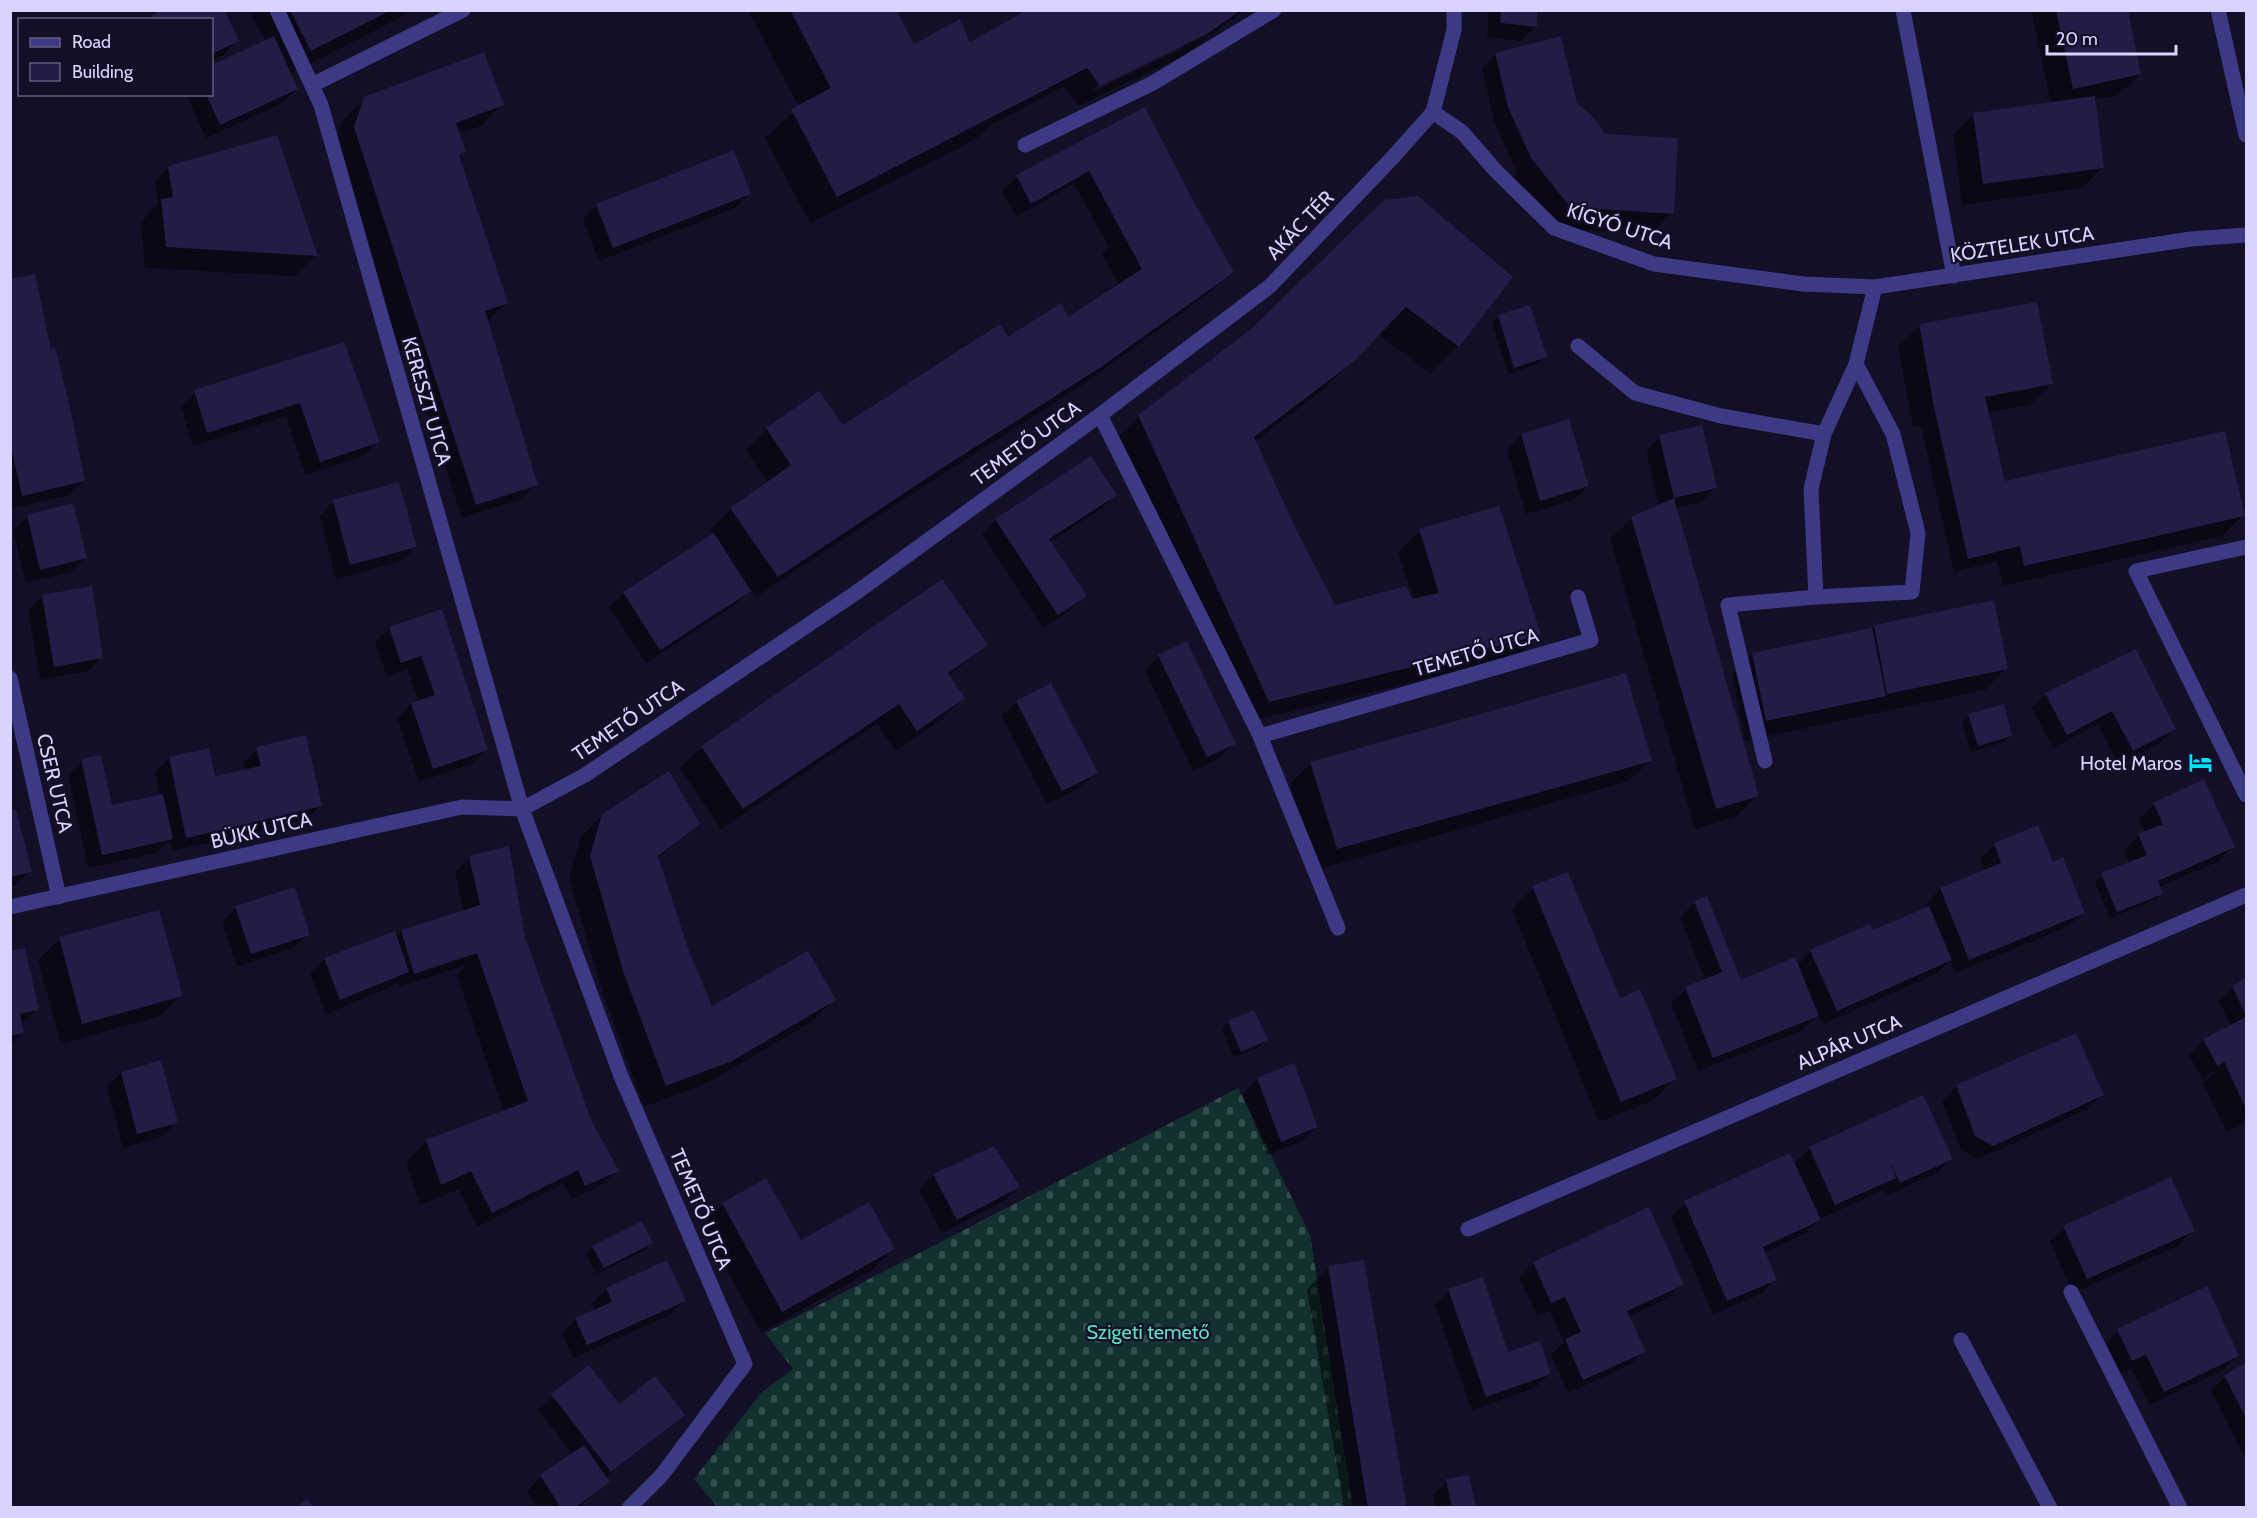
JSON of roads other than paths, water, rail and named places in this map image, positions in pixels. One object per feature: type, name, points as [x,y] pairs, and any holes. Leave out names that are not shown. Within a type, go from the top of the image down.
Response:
[{"type":"street","name":"KERESZT UTCA","points":[[278,10],[321,105],[522,809]]},
{"type":"street","points":[[312,85],[463,10]]},
{"type":"street","points":[[1025,144],[1153,83],[1274,10]]},
{"type":"street","name":"AKÁC TÉR","points":[[1100,415],[1270,286],[1433,112],[1454,30],[1454,10]]},
{"type":"street","points":[[1903,10],[1954,276]]},
{"type":"street","points":[[2218,10],[2247,135]]},
{"type":"street","name":"KÍGYÓ UTCA","points":[[1433,112],[1462,132],[1495,170],[1554,228],[1654,264],[1803,284]]},
{"type":"street","name":"KÖZTELEK UTCA","points":[[1803,284],[1875,287],[2191,239],[2247,235]]},
{"type":"street","points":[[1816,597],[1811,489],[1824,434],[1856,364],[1875,287]]},
{"type":"street","points":[[1578,346],[1635,393],[1721,416],[1824,434]]},
{"type":"street","points":[[1765,761],[1728,605],[1912,592],[1918,533],[1893,435],[1856,364]]},
{"type":"street","name":"TEMETŐ UTCA","points":[[629,1508],[661,1476],[745,1364],[621,1076],[522,809],[585,775],[837,605],[1100,415],[1260,736],[1338,928]]},
{"type":"street","points":[[2247,547],[2136,571],[2247,795]]},
{"type":"street","name":"TEMETŐ UTCA","points":[[1260,736],[1591,640],[1578,597]]},
{"type":"street","name":"CSER UTCA","points":[[10,678],[59,897]]},
{"type":"street","name":"BÜKK UTCA","points":[[10,908],[462,807],[522,809]]},
{"type":"street","name":"ALPÁR UTCA","points":[[1468,1228],[2247,895]]},
{"type":"street","points":[[2071,1292],[2180,1508]]},
{"type":"street","points":[[1961,1340],[2050,1508]]},
{"type":"place","name":"Hotel Maros","points":[[2200,763]]},
{"type":"park label","name":"Szigeti temető","points":[[1148,1332]]}]
